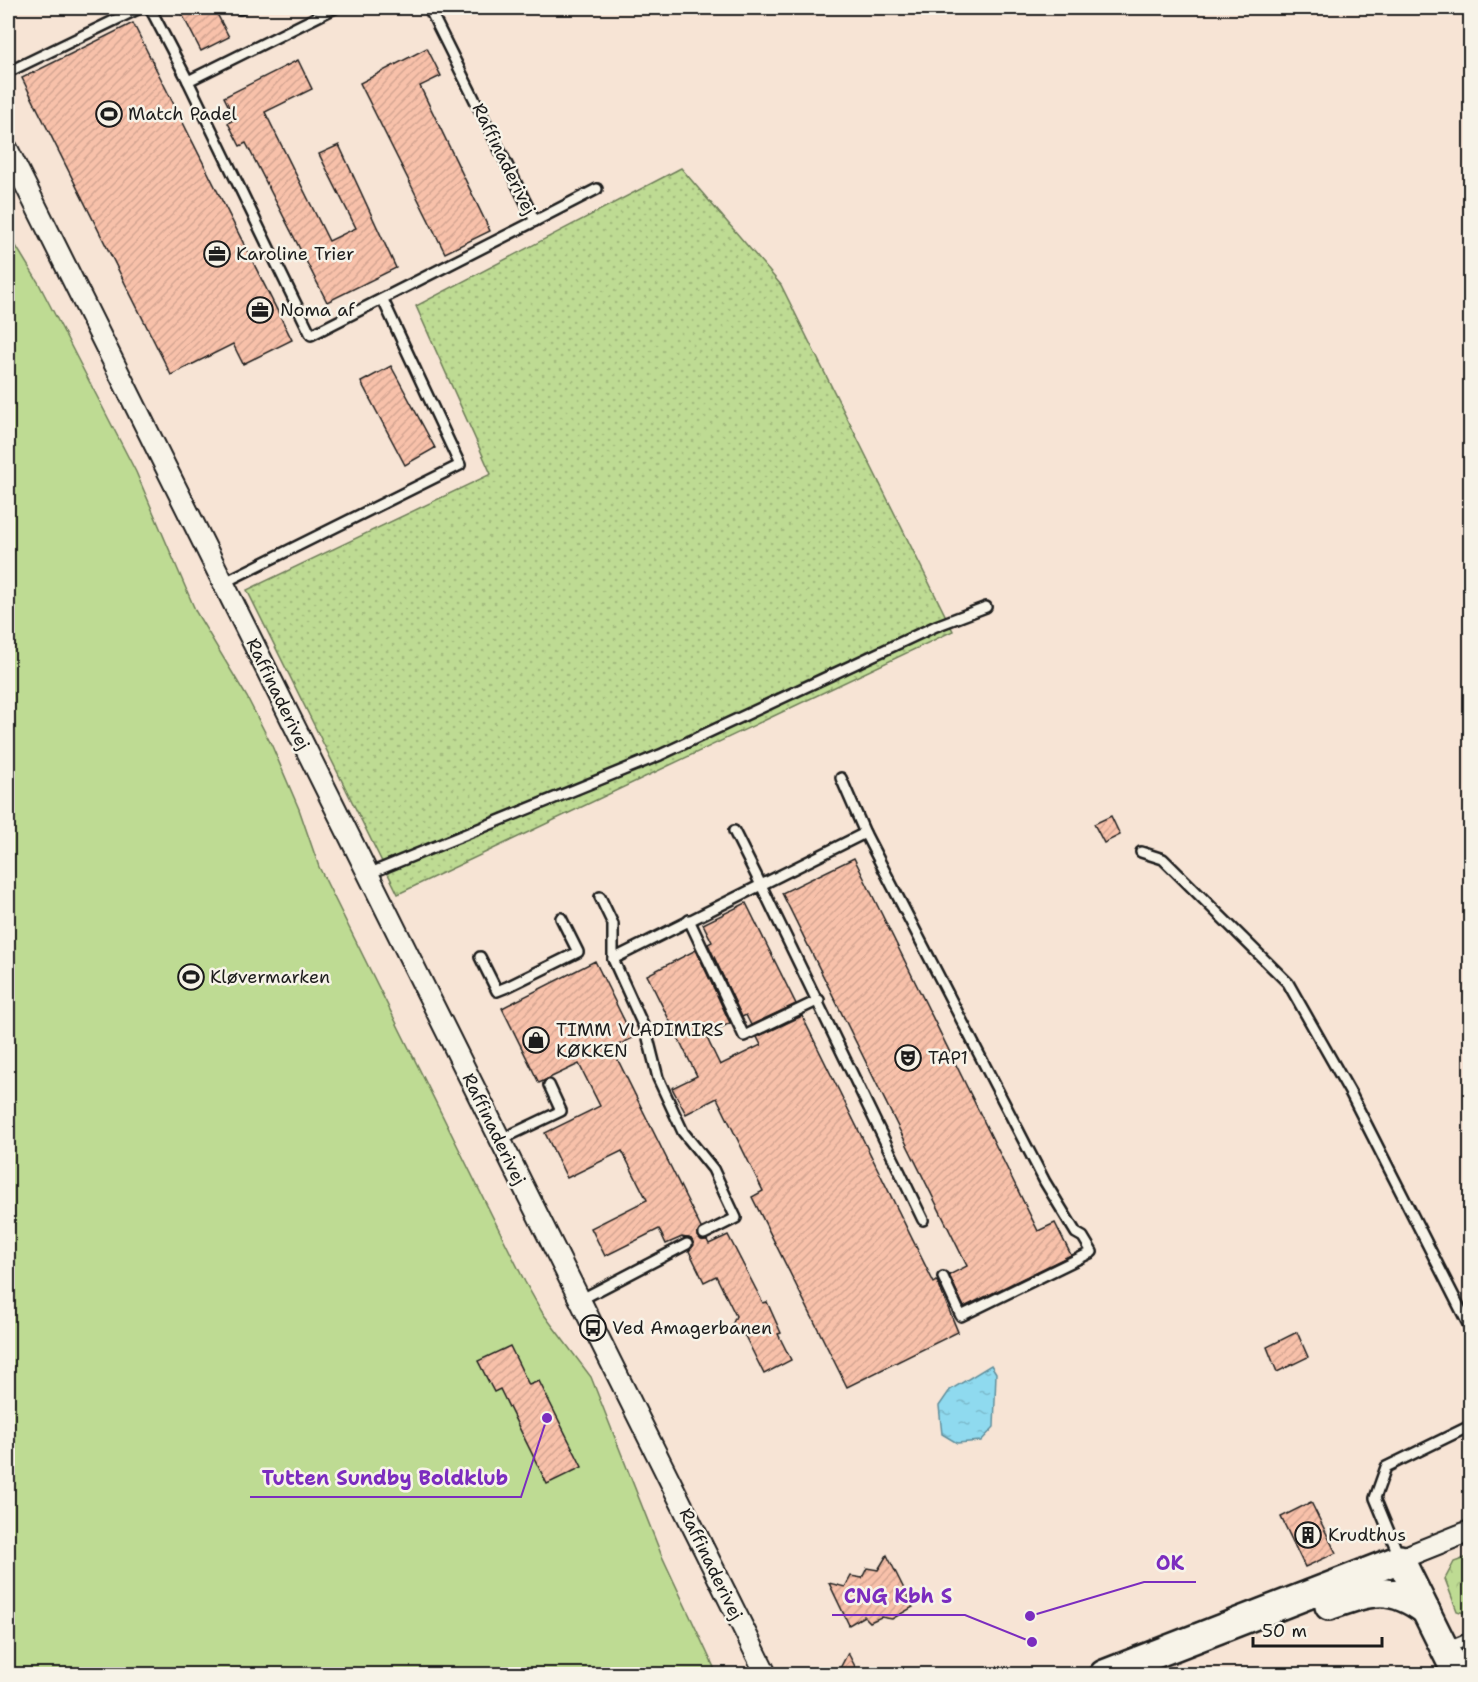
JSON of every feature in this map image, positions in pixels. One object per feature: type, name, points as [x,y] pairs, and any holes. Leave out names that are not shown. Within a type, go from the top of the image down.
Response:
[{"type":"street","name":"Raffinaderivej","points":[[8,150],[766,1674]]},
{"type":"street","points":[[1104,1674],[1470,1531]]},
{"type":"street","points":[[1400,1559],[1457,1674]]},
{"type":"street","points":[[1232,1625],[1273,1626],[1362,1594],[1381,1592],[1397,1593],[1426,1611]]},
{"type":"lane","points":[[8,72],[140,8]]},
{"type":"lane","points":[[150,8],[188,81],[335,8]]},
{"type":"lane","name":"Raffinaderivej","points":[[188,81],[311,335],[535,221],[429,8]]},
{"type":"lane","points":[[535,221],[597,189]]},
{"type":"lane","points":[[223,584],[460,465],[382,300]]},
{"type":"lane","points":[[368,874],[660,755],[936,626],[986,607]]},
{"type":"lane","points":[[841,778],[865,833],[1045,1182],[1076,1233],[1083,1237],[1092,1252],[961,1316],[943,1277]]},
{"type":"lane","points":[[734,831],[819,1000],[923,1220]]},
{"type":"lane","points":[[613,959],[865,833]]},
{"type":"lane","points":[[1142,852],[1163,859],[1288,983],[1352,1094],[1470,1328]]},
{"type":"lane","points":[[600,897],[613,924],[613,959],[647,1034],[658,1078],[683,1132],[713,1169],[736,1218],[704,1234]]},
{"type":"lane","points":[[480,957],[497,991],[507,987],[578,952],[561,918]]},
{"type":"lane","points":[[689,920],[744,1036],[819,1000]]},
{"type":"lane","points":[[500,1140],[561,1111],[549,1085]]},
{"type":"lane","points":[[580,1300],[687,1244]]},
{"type":"lane","points":[[1400,1559],[1375,1498],[1386,1467],[1470,1426]]},
{"type":"lane","points":[[1444,1649],[1470,1638]]},
{"type":"green space","points":[[681,168],[781,285],[953,631],[398,894],[247,590],[491,474],[416,306]]},
{"type":"green space","name":"Kløvermarken","points":[[8,233],[38,282],[136,472],[196,612],[247,697],[272,746],[299,809],[319,867],[525,1282],[542,1312],[591,1377],[661,1554],[717,1674],[8,1674]]},
{"type":"green space","points":[[1470,1556],[1470,1615],[1457,1611],[1445,1579],[1454,1562]]},
{"type":"water","points":[[991,1365],[996,1373],[994,1427],[981,1441],[957,1443],[942,1434],[939,1406],[950,1390]]},
{"type":"building","points":[[179,8],[214,8],[229,37],[201,51]]},
{"type":"building","points":[[133,23],[292,340],[243,364],[233,344],[171,375],[22,78]]},
{"type":"building","points":[[427,48],[441,76],[420,86],[490,231],[445,253],[360,83]]},
{"type":"building","points":[[298,60],[312,89],[265,112],[329,241],[356,228],[319,154],[339,145],[396,268],[327,302],[246,143],[240,146],[228,123],[235,119],[224,97]]},
{"type":"building","points":[[391,366],[435,448],[405,465],[361,382]]},
{"type":"building","points":[[1111,816],[1120,835],[1104,843],[1094,824]]},
{"type":"building","name":"TAP1","points":[[854,858],[1038,1231],[1055,1223],[1071,1255],[964,1307],[949,1275],[967,1266],[782,893]]},
{"type":"building","points":[[746,903],[796,1004],[751,1025],[746,1015],[742,1017],[708,944],[712,942],[703,924]]},
{"type":"building","points":[[696,950],[730,1023],[706,1036],[720,1065],[761,1045],[757,1037],[802,1016],[934,1283],[937,1281],[958,1332],[847,1387],[752,1197],[763,1191],[717,1098],[686,1114],[672,1088],[697,1076],[647,975]]},
{"type":"building","points":[[595,961],[633,1038],[612,1048],[701,1228],[698,1236],[701,1240],[707,1240],[709,1244],[728,1235],[763,1303],[767,1302],[781,1333],[778,1334],[791,1360],[764,1374],[745,1336],[734,1330],[732,1325],[736,1316],[716,1276],[704,1282],[689,1251],[694,1245],[691,1239],[682,1237],[666,1244],[659,1229],[605,1256],[591,1228],[647,1200],[622,1151],[567,1178],[545,1133],[600,1106],[579,1064],[539,1083],[502,1008]]},
{"type":"building","points":[[1297,1332],[1308,1357],[1277,1372],[1267,1347]]},
{"type":"building","points":[[510,1346],[529,1385],[539,1381],[582,1467],[547,1484],[500,1389],[494,1392],[478,1361]]},
{"type":"building","name":"Krudthus","points":[[1311,1502],[1336,1553],[1305,1567],[1281,1517]]},
{"type":"building","points":[[887,1555],[913,1607],[892,1619],[881,1617],[870,1622],[864,1616],[849,1625],[829,1583],[845,1587],[851,1576],[862,1578],[867,1568],[878,1570]]},
{"type":"building","points":[[848,1653],[859,1674],[837,1674]]},
{"type":"place","name":"Match Padel","points":[[109,114]]},
{"type":"place","name":"Karoline Trier","points":[[217,254]]},
{"type":"place","name":"Noma af","points":[[260,310]]},
{"type":"place","name":"Kløvermarken","points":[[191,977]]},
{"type":"place","name":"TIMM VLADIMIRS KØKKEN","points":[[536,1040]]},
{"type":"place","name":"TAP1","points":[[908,1058]]},
{"type":"place","name":"Ved Amagerbanen","points":[[593,1328]]},
{"type":"place","name":"Tutten Sundby Boldklub","points":[[547,1418]]},
{"type":"place","name":"Krudthus","points":[[1308,1535]]},
{"type":"place","name":"OK","points":[[1030,1616]]},
{"type":"place","name":"CNG Kbh S","points":[[1032,1642]]}]
